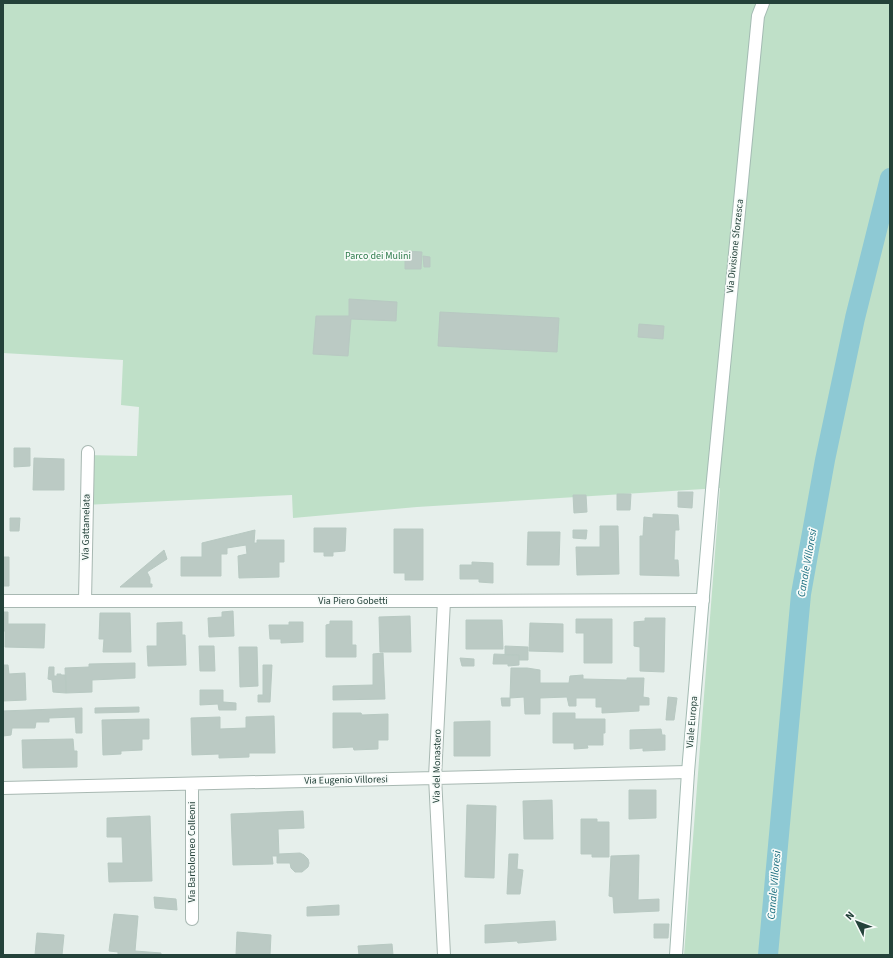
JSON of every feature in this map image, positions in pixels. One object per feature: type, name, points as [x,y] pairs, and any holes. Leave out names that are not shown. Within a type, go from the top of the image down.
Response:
[{"type":"street","name":"Via Divisione Sforzesca","points":[[712,490],[758,16],[763,3]]},
{"type":"street","name":"Via Gattamelata","points":[[84,601],[88,452]]},
{"type":"street","name":"Viale Europa","points":[[676,955],[688,772],[712,490]]},
{"type":"street","name":"Via Piero Gobetti","points":[[3,601],[703,600]]},
{"type":"street","name":"Via del Monastero","points":[[444,601],[435,777],[444,955]]},
{"type":"street","name":"Via Eugenio Villoresi","points":[[3,788],[688,772]]},
{"type":"street","name":"Via Bartolomeo Colleoni","points":[[192,784],[192,919]]},
{"type":"green space","name":"Parco dei Mulini","points":[[3,3],[890,3],[890,955],[684,955],[720,488],[417,507],[293,518],[292,495],[84,505],[84,455],[137,456],[139,407],[121,405],[123,360],[3,353]]},
{"type":"building","points":[[405,251],[422,252],[421,269],[405,269]]},
{"type":"building","points":[[423,256],[430,257],[430,267],[424,267]]},
{"type":"building","points":[[349,299],[397,302],[396,321],[351,319],[348,356],[313,354],[316,316],[349,316]]},
{"type":"building","points":[[440,312],[559,318],[557,352],[438,346]]},
{"type":"building","points":[[639,324],[664,326],[663,339],[638,337]]},
{"type":"building","points":[[14,448],[30,448],[30,466],[14,467]]},
{"type":"building","points":[[34,458],[64,459],[64,490],[33,490]]},
{"type":"building","points":[[678,492],[693,492],[692,508],[678,507]]},
{"type":"building","points":[[617,494],[631,494],[630,510],[617,510]]},
{"type":"building","points":[[573,495],[586,495],[587,512],[574,513]]},
{"type":"building","points":[[653,514],[678,515],[679,530],[675,530],[674,560],[678,560],[679,576],[640,575],[640,536],[643,536],[644,517],[653,518]]},
{"type":"building","points":[[10,518],[20,518],[19,531],[10,531]]},
{"type":"building","points":[[600,526],[618,526],[619,574],[577,575],[576,547],[600,547]]},
{"type":"building","points":[[314,528],[346,528],[345,551],[333,552],[333,556],[324,556],[324,552],[314,552]]},
{"type":"building","points":[[394,529],[423,529],[423,580],[405,580],[405,573],[394,573]]},
{"type":"building","points":[[255,530],[254,543],[257,543],[257,540],[284,540],[284,562],[279,562],[279,577],[239,578],[238,556],[247,554],[246,545],[227,548],[227,554],[221,554],[221,576],[181,576],[181,557],[202,557],[202,543]]},
{"type":"building","points":[[573,530],[587,530],[586,539],[573,538]]},
{"type":"building","points":[[528,532],[560,532],[559,565],[527,565]]},
{"type":"building","points":[[164,550],[167,559],[147,572],[152,587],[120,587]]},
{"type":"building","points":[[3,557],[9,557],[9,586],[3,586]]},
{"type":"building","points":[[472,562],[493,563],[493,583],[479,582],[479,579],[460,579],[460,565],[472,565]]},
{"type":"building","points":[[233,611],[234,636],[209,637],[208,618],[222,617],[222,612]]},
{"type":"building","points":[[3,612],[8,612],[8,624],[45,624],[44,648],[5,647]]},
{"type":"building","points":[[100,613],[130,613],[131,652],[103,652],[104,639],[99,639]]},
{"type":"building","points":[[410,616],[411,652],[380,652],[379,617]]},
{"type":"building","points":[[645,618],[665,618],[664,672],[640,671],[640,647],[634,646],[634,622],[645,621]]},
{"type":"building","points":[[576,619],[612,619],[612,663],[584,663],[584,633],[576,633]]},
{"type":"building","points":[[466,620],[502,620],[503,649],[466,649]]},
{"type":"building","points":[[330,621],[352,621],[352,645],[356,645],[356,657],[326,657],[326,625],[330,624]]},
{"type":"building","points":[[182,622],[182,635],[185,635],[186,665],[148,666],[147,646],[157,646],[157,623]]},
{"type":"building","points":[[289,622],[303,622],[303,642],[281,643],[281,639],[270,639],[269,625],[289,625]]},
{"type":"building","points":[[530,623],[563,624],[563,652],[529,651]]},
{"type":"building","points":[[199,646],[214,646],[215,671],[200,671]]},
{"type":"building","points":[[505,646],[528,647],[528,660],[519,660],[519,655],[505,655]]},
{"type":"building","points":[[239,647],[257,647],[258,686],[240,687]]},
{"type":"building","points":[[383,653],[385,699],[333,700],[333,686],[373,685],[373,654]]},
{"type":"building","points":[[494,654],[519,655],[519,665],[508,666],[508,664],[493,664]]},
{"type":"building","points":[[460,658],[474,659],[474,666],[462,666]]},
{"type":"building","points":[[135,663],[135,678],[92,680],[92,692],[66,693],[65,668],[89,667],[89,664]]},
{"type":"building","points":[[3,665],[8,665],[9,674],[25,673],[26,700],[3,701]]},
{"type":"building","points":[[263,665],[272,665],[270,702],[258,702],[258,695],[263,695]]},
{"type":"building","points":[[49,667],[54,667],[54,676],[57,676],[57,674],[66,675],[66,693],[53,692],[52,680],[48,679]]},
{"type":"building","points":[[511,668],[540,670],[540,683],[569,683],[570,676],[583,675],[583,679],[627,680],[627,678],[644,678],[643,697],[649,698],[649,705],[639,705],[639,711],[602,713],[602,707],[596,707],[596,698],[576,698],[576,706],[569,706],[567,697],[540,698],[540,714],[525,714],[524,697],[510,698]]},
{"type":"building","points":[[200,690],[223,690],[223,702],[236,703],[236,710],[219,710],[218,704],[200,705]]},
{"type":"building","points":[[668,697],[677,698],[674,720],[666,720]]},
{"type":"building","points":[[501,698],[510,698],[510,706],[502,706]]},
{"type":"building","points":[[139,707],[139,712],[95,713],[95,708]]},
{"type":"building","points":[[82,708],[82,733],[76,733],[75,717],[49,718],[49,722],[36,722],[35,728],[12,728],[11,735],[3,736],[3,711]]},
{"type":"building","points":[[333,713],[361,713],[362,715],[388,714],[388,740],[378,740],[378,749],[354,750],[353,747],[333,748]]},
{"type":"building","points":[[553,713],[575,713],[575,719],[605,719],[603,745],[587,745],[588,748],[574,749],[574,743],[553,743]]},
{"type":"building","points":[[274,716],[275,753],[249,753],[249,757],[219,758],[219,754],[192,755],[191,718],[220,717],[220,729],[246,728],[246,717]]},
{"type":"building","points":[[149,719],[149,739],[142,739],[142,750],[121,751],[121,754],[103,755],[102,720]]},
{"type":"building","points":[[490,721],[490,756],[454,756],[454,722]]},
{"type":"building","points":[[661,729],[662,735],[665,735],[665,750],[643,751],[643,748],[630,749],[630,730]]},
{"type":"building","points":[[73,739],[74,751],[77,751],[77,767],[23,768],[22,740]]},
{"type":"building","points":[[629,790],[656,790],[656,818],[629,819]]},
{"type":"building","points":[[552,800],[553,839],[524,839],[523,801]]},
{"type":"building","points":[[467,805],[496,806],[494,878],[465,877]]},
{"type":"building","points":[[303,811],[304,828],[278,829],[279,856],[272,856],[273,864],[233,865],[231,814]]},
{"type":"building","points":[[150,816],[152,881],[109,882],[108,863],[123,863],[122,837],[107,837],[107,818]]},
{"type":"building","points":[[581,819],[597,819],[597,822],[609,822],[609,857],[592,857],[592,854],[581,854]]},
{"type":"building","points":[[300,853],[308,859],[309,863],[308,867],[302,872],[295,872],[291,868],[290,863],[277,863],[277,856],[279,856],[279,854]]},
{"type":"building","points":[[509,854],[518,854],[517,869],[523,870],[520,894],[507,894]]},
{"type":"building","points":[[639,855],[638,900],[659,899],[659,911],[614,913],[613,897],[609,896],[611,856]]},
{"type":"building","points":[[154,897],[176,899],[177,910],[155,908]]},
{"type":"building","points":[[339,905],[339,915],[307,916],[307,907]]},
{"type":"building","points":[[114,914],[138,916],[135,951],[161,953],[161,955],[118,955],[118,952],[109,951]]},
{"type":"building","points":[[555,921],[556,940],[518,943],[517,941],[485,943],[485,925]]},
{"type":"building","points":[[654,924],[669,924],[668,938],[654,938]]},
{"type":"building","points":[[237,932],[271,935],[270,955],[236,955]]},
{"type":"building","points":[[37,933],[64,935],[62,955],[35,955]]},
{"type":"building","points":[[392,944],[393,955],[359,955],[358,946]]},
{"type":"waterway","name":"Canale Villoresi","points":[[768,955],[801,594],[825,460],[855,318],[890,178]]}]
